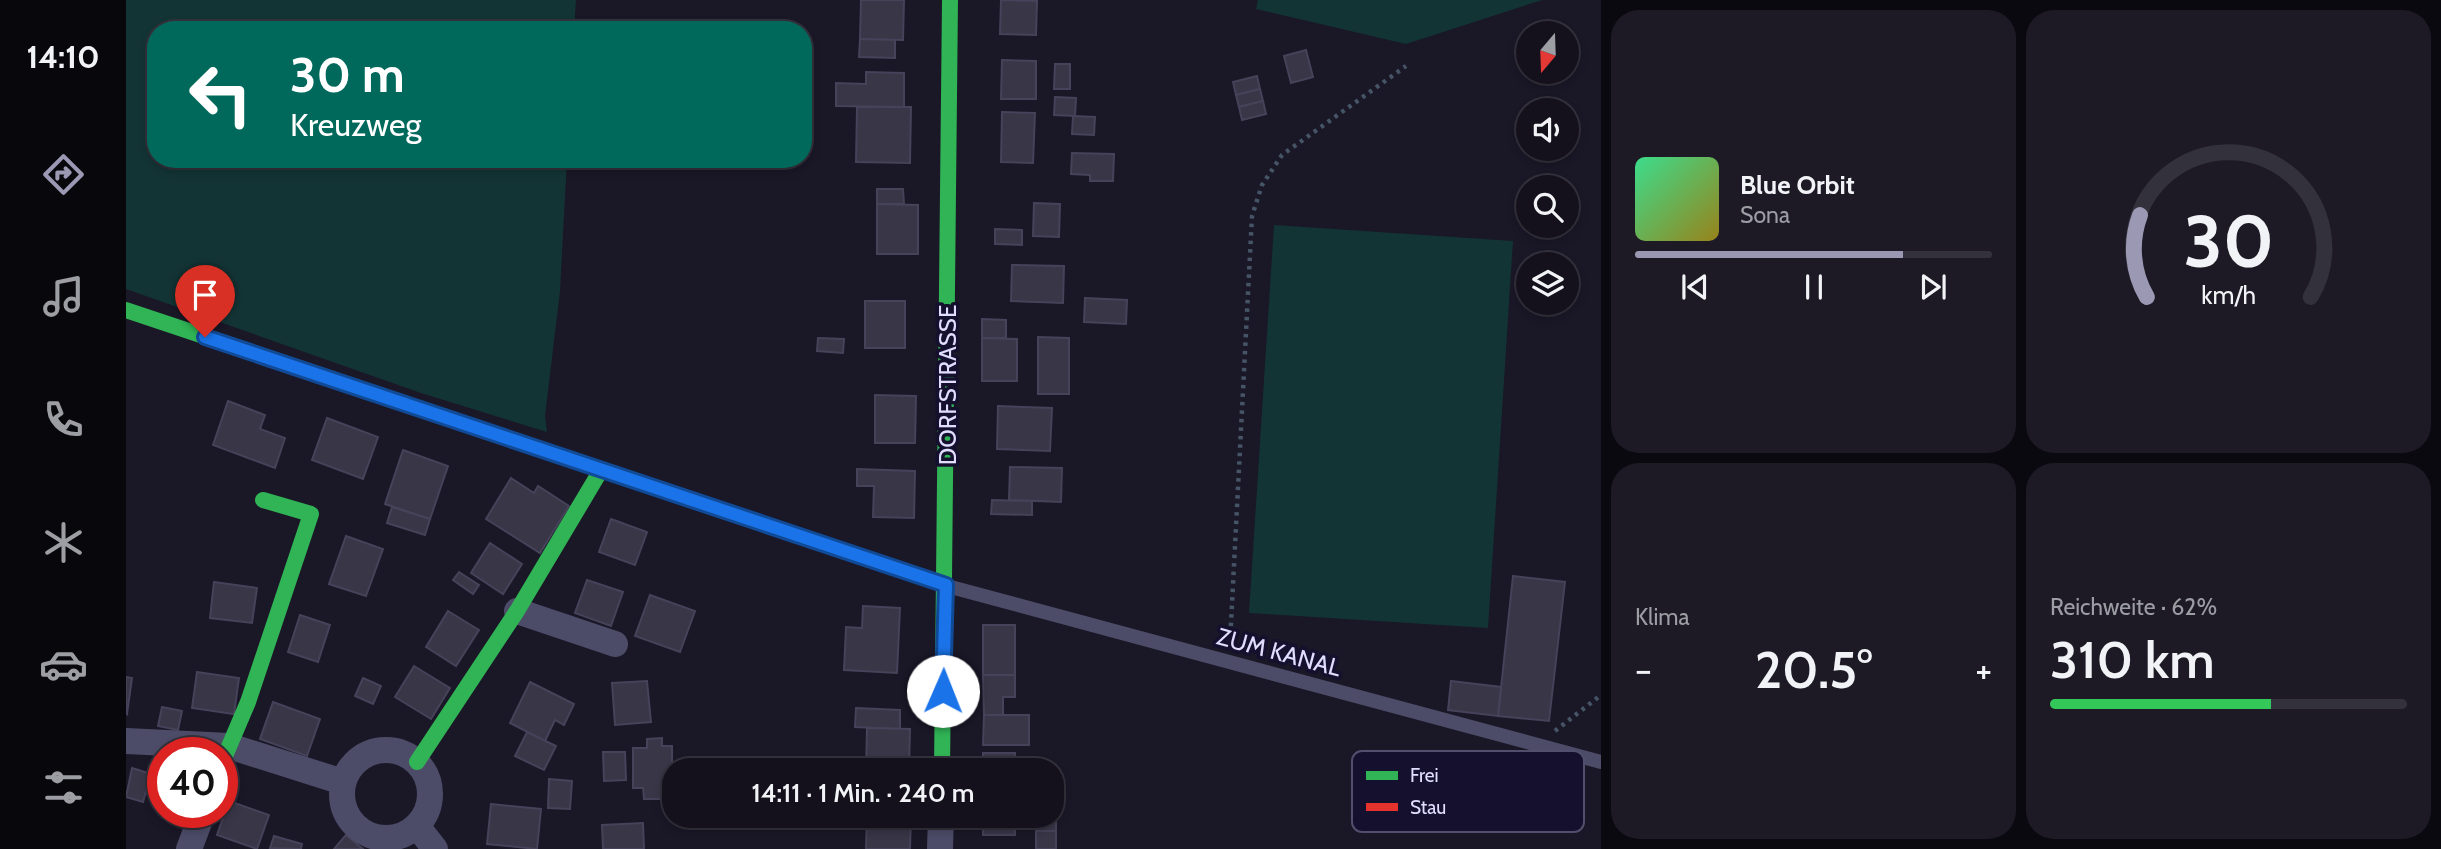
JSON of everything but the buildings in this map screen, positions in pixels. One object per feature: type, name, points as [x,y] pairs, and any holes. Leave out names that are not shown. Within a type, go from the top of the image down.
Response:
[{"type":"street","name":"DORFSTRASSE","points":[[942,758],[950,0]]},
{"type":"street","points":[[126,310],[946,585]]},
{"type":"street","points":[[417,762],[517,611],[601,470]]},
{"type":"street","points":[[233,737],[248,702],[311,514],[262,500]]},
{"type":"street","points":[[517,611],[615,644]]},
{"type":"street","points":[[126,741],[147,744]]},
{"type":"street","points":[[374,751],[404,754],[417,762],[429,783],[430,799],[418,826],[403,836],[388,839],[367,834],[355,826],[345,813],[342,798],[343,782],[349,769],[360,758],[374,751]]},
{"type":"street","points":[[238,757],[343,782]]},
{"type":"street","points":[[418,826],[435,849]]},
{"type":"street","points":[[189,849],[197,828]]},
{"type":"street","points":[[940,828],[940,849]]},
{"type":"lane","name":"ZUM KANAL","points":[[946,585],[1560,751]]},
{"type":"lane","name":"ZUM KANAL","points":[[1584,757],[1601,762]]},
{"type":"path","points":[[1229,662],[1252,216],[1262,185],[1282,155],[1406,65]]},
{"type":"path","points":[[1538,745],[1601,695]]},
{"type":"green space","points":[[126,0],[576,0],[575,21],[147,21],[147,168],[567,168],[560,291],[545,416],[547,432],[421,393],[126,289]]},
{"type":"green space","points":[[1258,0],[1542,0],[1406,44],[1256,9]]},
{"type":"green space","points":[[1274,225],[1513,241],[1488,628],[1249,613]]},
{"type":"traffic: fast","points":[[942,758],[950,0]]},
{"type":"traffic: fast","points":[[126,310],[720,509]]},
{"type":"traffic: fast","points":[[417,762],[517,611],[601,470]]},
{"type":"traffic: fast","points":[[233,737],[248,702],[311,514],[263,500]]},
{"type":"traffic: jam","points":[[720,509],[946,585]]},
{"type":"route","points":[[205,337],[946,585],[943,691]]}]
